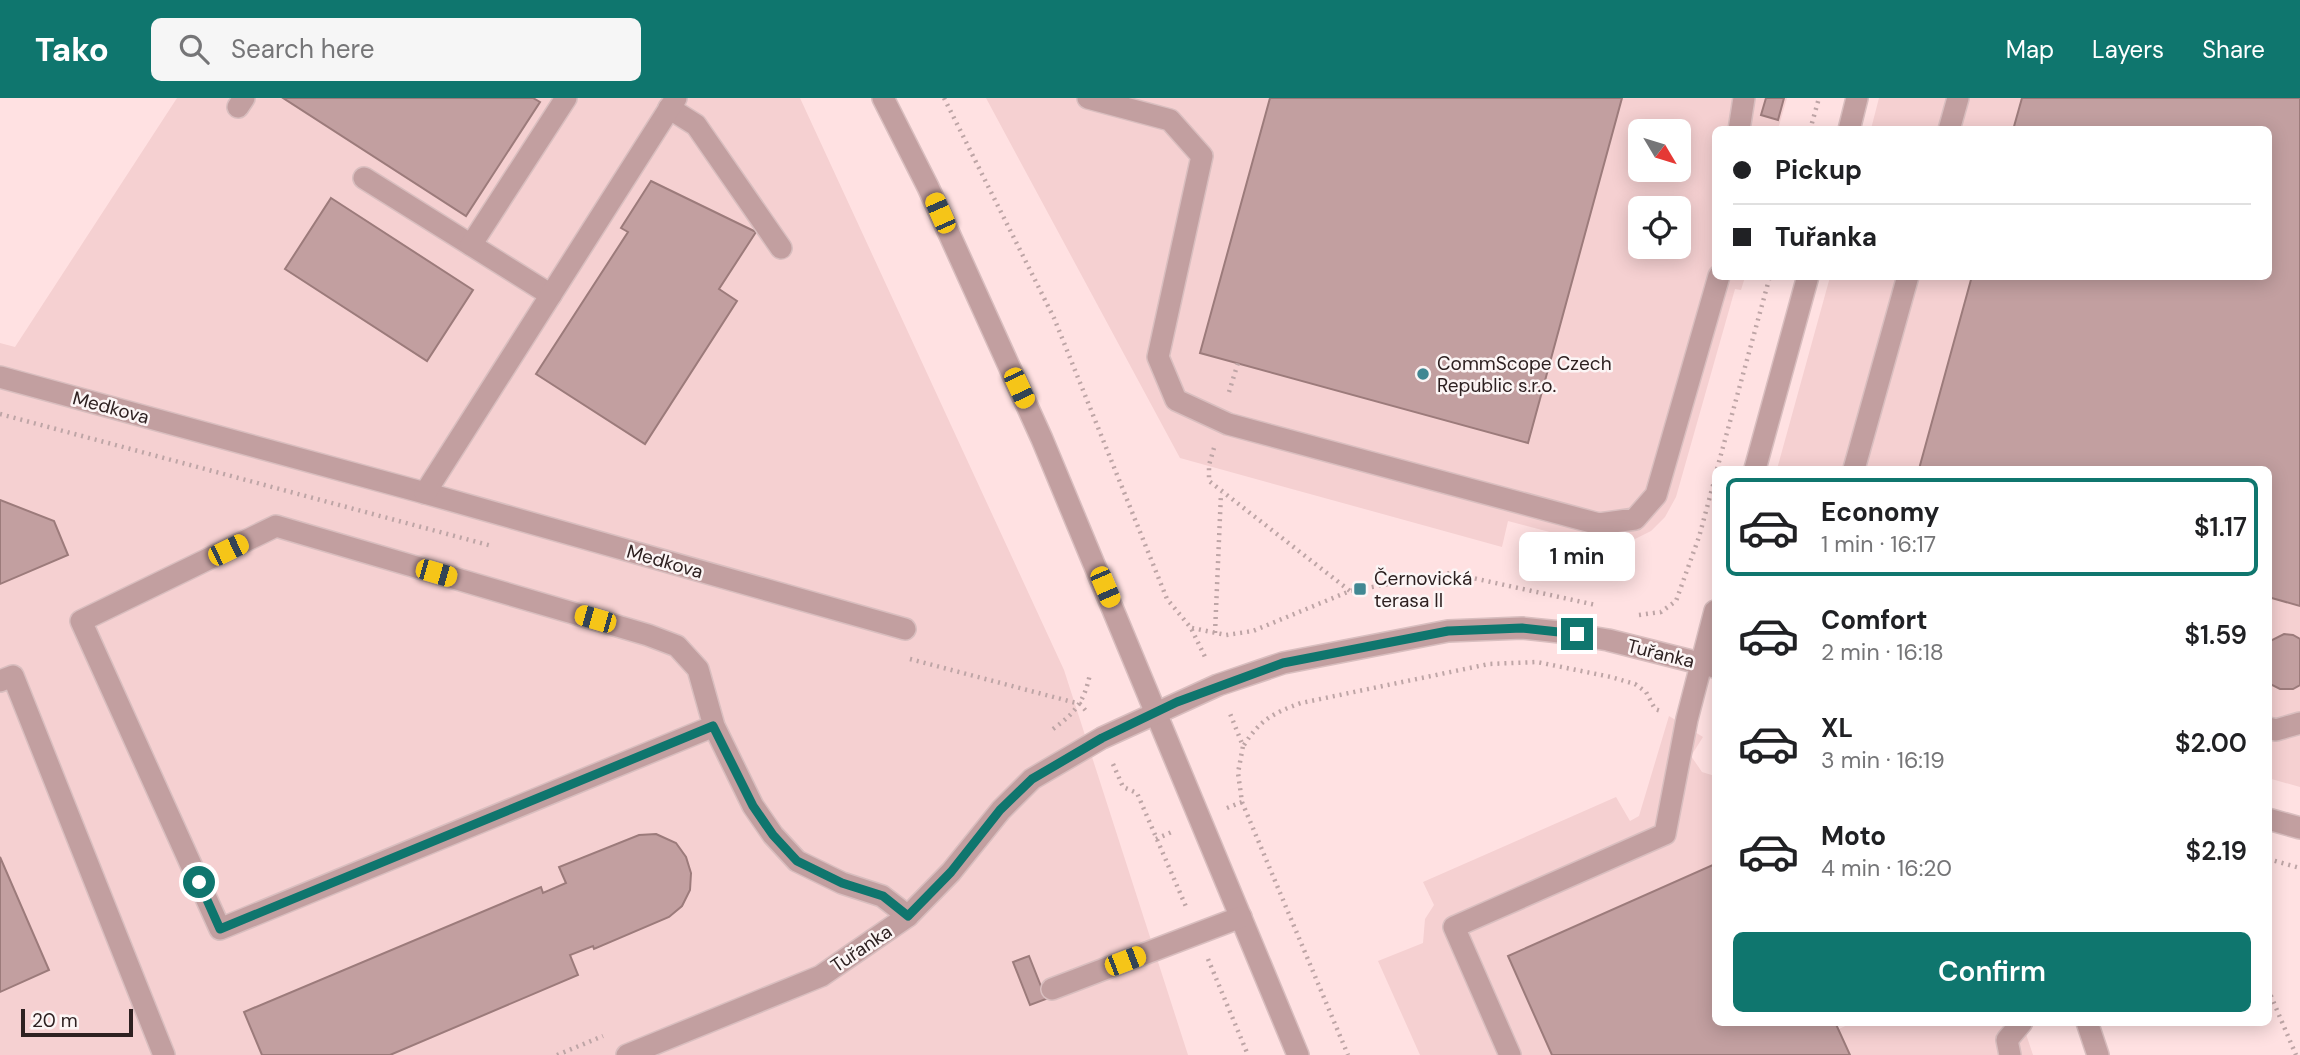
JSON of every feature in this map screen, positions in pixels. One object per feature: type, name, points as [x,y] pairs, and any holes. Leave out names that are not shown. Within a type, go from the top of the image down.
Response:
[{"type":"street","points":[[471,245],[566,98]]},
{"type":"street","points":[[883,98],[928,187],[1042,439],[1298,1055]]},
{"type":"street","points":[[1088,98],[1170,120],[1202,156],[1157,357],[1176,400],[1228,424],[1599,524],[1635,519],[1656,495],[1717,280]]},
{"type":"street","points":[[1740,126],[1744,98]]},
{"type":"street","points":[[1850,126],[1857,98]]},
{"type":"street","points":[[1950,126],[1958,98]]},
{"type":"street","points":[[425,493],[673,103],[696,125],[781,248]]},
{"type":"street","points":[[364,178],[551,295]]},
{"type":"street","points":[[1756,466],[1807,280]]},
{"type":"street","points":[[1855,466],[1907,280]]},
{"type":"street","name":"Medkova","points":[[0,377],[425,493],[905,629]]},
{"type":"street","points":[[713,726],[220,929],[81,621],[276,526],[635,631],[677,646],[698,668],[713,726],[753,806],[773,835],[797,861],[842,883],[883,896],[908,916]]},
{"type":"street","name":"Tuřanka","points":[[627,1055],[821,976],[908,916],[951,872],[1000,810],[1032,779],[1102,738],[1218,685],[1283,663],[1448,631],[1522,628],[1560,632],[1608,640],[1708,665]]},
{"type":"street","points":[[1510,1055],[1454,927],[1665,834],[1687,719],[1708,665],[1712,634]]},
{"type":"street","points":[[0,681],[13,676],[164,1055]]},
{"type":"street","points":[[2272,728],[2276,730],[2300,723]]},
{"type":"street","points":[[2272,820],[2300,828]]},
{"type":"street","points":[[1052,989],[1241,917]]},
{"type":"street","points":[[2010,1055],[2007,1040],[2019,1026]]},
{"type":"street","points":[[2088,1026],[2098,1055]]},
{"type":"path","points":[[944,98],[1054,318],[1167,599],[1191,628],[1226,635],[1253,631],[1350,591],[1450,573],[1602,607]]},
{"type":"path","points":[[1811,126],[1819,98]]},
{"type":"path","points":[[1718,466],[1769,280]]},
{"type":"path","points":[[1209,465],[1209,481],[1221,492],[1350,591]]},
{"type":"path","points":[[1628,613],[1641,616],[1661,612],[1676,601],[1699,537],[1712,489]]},
{"type":"path","points":[[1215,633],[1221,492]]},
{"type":"path","points":[[1348,1055],[1242,802],[1238,773],[1244,746],[1261,723],[1273,713],[1301,703],[1489,664],[1513,662],[1561,666],[1635,684],[1646,692],[1655,709],[1687,719]]},
{"type":"path","points":[[1218,685],[1244,746]]},
{"type":"path","points":[[1102,738],[1123,787],[1137,793],[1248,1055]]},
{"type":"path","points":[[1156,839],[1242,802]]},
{"type":"path","points":[[2272,860],[2300,868]]},
{"type":"path","points":[[2272,998],[2296,1055]]},
{"type":"shaded area","points":[[177,98],[800,98],[1064,670],[1188,1055],[0,1055],[0,343],[15,347]]},
{"type":"shaded area","name":"CommScope Czech Republic s.r.o.","points":[[986,98],[1787,98],[1779,126],[1712,126],[1712,280],[1744,280],[1741,290],[1735,289],[1676,497],[1665,517],[1651,531],[1625,544],[1599,545],[1508,521],[1502,547],[1180,458]]},
{"type":"shaded area","points":[[1879,98],[2300,98],[2300,787],[2272,779],[2272,466],[1778,466],[1829,280],[2272,280],[2272,126],[1872,126]]},
{"type":"shaded area","points":[[1669,716],[1703,737],[1691,756],[1702,772],[1712,775],[1712,1026],[1837,1026],[1839,1029],[1845,1026],[2023,1026],[2033,1055],[1420,1055],[1378,961],[1423,943],[1425,919],[1434,905],[1423,882],[1616,797],[1630,821],[1639,816]]},
{"type":"building","points":[[283,98],[533,98],[540,102],[466,216]]},
{"type":"building","points":[[1270,98],[1622,98],[1528,443],[1200,353]]},
{"type":"building","points":[[1766,98],[1784,98],[1778,120],[1761,115]]},
{"type":"building","points":[[2022,98],[2300,98],[2300,606],[2272,598],[2272,466],[1920,466],[1971,280],[2272,280],[2272,126],[2014,126]]},
{"type":"building","points":[[651,181],[756,232],[719,289],[737,301],[645,444],[536,374],[628,232],[621,228]]},
{"type":"building","points":[[331,198],[473,290],[427,361],[285,269]]},
{"type":"building","points":[[0,500],[54,521],[68,555],[0,584]]},
{"type":"building","points":[[2284,634],[2300,639],[2300,685],[2293,689],[2280,689],[2272,685],[2272,640]]},
{"type":"building","points":[[656,834],[676,843],[686,857],[691,873],[690,890],[682,906],[669,917],[594,949],[593,946],[570,955],[578,975],[390,1055],[262,1055],[244,1012],[541,887],[543,893],[566,883],[559,867],[639,835]]},
{"type":"building","points":[[0,857],[49,970],[0,992]]},
{"type":"building","points":[[1712,865],[1712,1026],[1837,1026],[1850,1055],[1552,1055],[1508,956]]},
{"type":"building","points":[[1029,956],[1046,999],[1030,1005],[1013,962]]},
{"type":"place","name":"CommScope Czech Republic s.r.o.","points":[[1423,374]]},
{"type":"place","name":"Černovická terasa II","points":[[1360,589]]},
{"type":"route","points":[[199,882],[220,929],[713,726],[753,806],[773,835],[797,861],[842,883],[883,896],[908,916],[951,872],[1000,810],[1032,779],[1102,738],[1177,702],[1283,663],[1448,631],[1522,628],[1577,634]]}]
